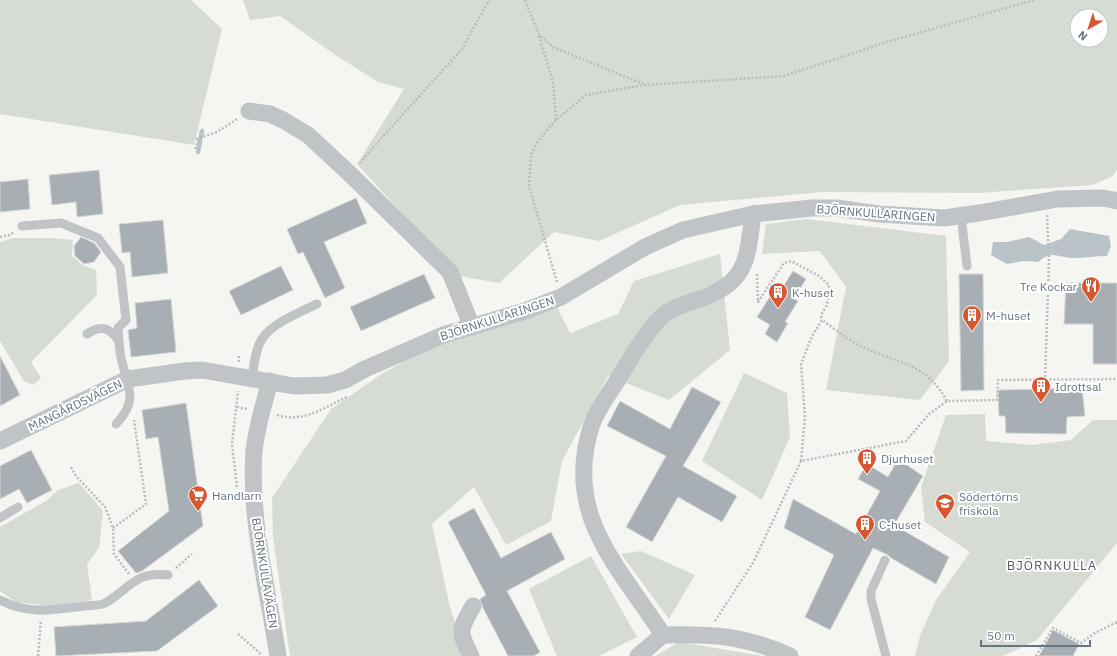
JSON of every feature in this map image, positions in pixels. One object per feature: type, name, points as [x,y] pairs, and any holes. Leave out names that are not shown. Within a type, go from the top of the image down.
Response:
[{"type":"street","points":[[249,111],[270,114],[308,135],[351,175],[450,272],[472,327]]},
{"type":"street","name":"BJÖRNKULLARINGEN","points":[[270,381],[294,386],[327,385],[346,380],[365,368],[443,335],[525,311],[561,296],[645,247],[683,230],[753,214],[812,208],[836,208],[924,217],[961,216],[1058,199],[1103,198],[1117,201]]},
{"type":"street","points":[[662,635],[624,578],[596,532],[584,495],[583,467],[590,434],[593,423],[604,402],[650,331],[662,316],[685,304],[711,295],[728,284],[745,264],[753,214]]},
{"type":"street","name":"MANGÅRDSVÄGEN","points":[[0,441],[128,379],[202,370],[270,381]]},
{"type":"street","name":"BJÖRNKULLAVÄGEN","points":[[270,381],[254,451],[253,502],[270,655]]},
{"type":"street","points":[[471,656],[462,638],[461,629],[472,606]]},
{"type":"street","points":[[638,656],[662,635],[706,634],[748,640],[790,656]]},
{"type":"lane","points":[[961,216],[967,266]]},
{"type":"lane","points":[[22,226],[61,223],[98,238],[120,267],[126,320],[118,328],[119,341],[122,361],[128,379],[131,396],[128,408],[116,424]]},
{"type":"lane","points":[[252,378],[255,357],[262,338],[278,324],[317,304]]},
{"type":"lane","points":[[87,334],[100,327],[108,329],[119,341]]},
{"type":"lane","points":[[0,518],[18,507]]},
{"type":"lane","points":[[885,560],[871,591],[871,599],[886,656]]},
{"type":"lane","points":[[0,600],[13,607],[42,612],[104,604],[134,580],[156,574],[168,575]]},
{"type":"path","points":[[351,175],[378,142],[462,49],[489,0]]},
{"type":"path","points":[[525,0],[538,34],[553,82],[556,120]]},
{"type":"path","points":[[561,296],[550,251],[529,186],[531,155],[538,141],[556,120],[586,95],[644,85],[784,76],[890,41],[1034,0]]},
{"type":"path","points":[[538,34],[553,47],[644,85]]},
{"type":"path","points":[[195,150],[197,138],[217,132],[249,111]]},
{"type":"path","points":[[1045,380],[1048,260],[1046,212]]},
{"type":"path","points":[[706,634],[754,561],[801,461],[805,416],[801,364],[812,336],[822,320],[821,315],[827,305],[829,285],[819,276],[791,261],[784,263],[758,302],[757,268],[745,264]]},
{"type":"path","points":[[822,320],[863,347],[893,358],[926,375],[938,385],[946,401]]},
{"type":"path","points":[[801,461],[906,441],[929,414],[946,401],[997,400],[998,380],[1117,379]]},
{"type":"path","points":[[262,411],[289,418],[299,418],[323,409],[353,392]]},
{"type":"path","points":[[113,528],[146,504],[131,396]]},
{"type":"path","points":[[71,467],[76,476],[105,507],[113,528],[114,554],[134,580]]},
{"type":"path","points":[[168,575],[192,554]]},
{"type":"path","points":[[38,656],[42,612]]},
{"type":"path","points":[[1036,656],[1053,628],[1081,643],[1117,622]]},
{"type":"path","points":[[238,634],[270,655]]},
{"type":"shaded area","points":[[0,0],[191,0],[222,29],[194,145],[0,114]]},
{"type":"shaded area","points":[[243,0],[1117,0],[1117,169],[1113,176],[1092,185],[978,193],[822,192],[680,205],[599,241],[554,232],[499,283],[459,276],[357,164],[404,89],[378,82],[334,54],[280,16],[250,20]]},
{"type":"shaded area","points":[[807,219],[946,236],[949,361],[920,400],[826,390],[846,287],[820,251],[762,254],[766,224]]},
{"type":"shaded area","points":[[1070,229],[1109,236],[1111,246],[1107,256],[1068,258],[1052,255],[1043,258],[1038,262],[1023,261],[1007,264],[991,255],[993,242],[1007,242],[1029,237],[1044,245],[1061,239]]},
{"type":"shaded area","points":[[13,238],[53,238],[73,240],[72,256],[84,266],[96,270],[97,295],[31,362],[41,378],[33,385],[24,381],[0,341],[0,242]]},
{"type":"shaded area","points":[[720,254],[730,350],[669,400],[608,376],[562,461],[551,521],[506,545],[474,487],[432,524],[449,603],[465,656],[290,656],[273,537],[272,498],[331,409],[380,375],[436,343],[556,305],[570,333],[618,314],[634,281]]},
{"type":"shaded area","points":[[744,373],[787,393],[790,437],[762,500],[702,461]]},
{"type":"shaded area","points":[[985,414],[986,441],[1032,445],[1071,440],[1093,420],[1117,420],[1117,543],[1037,640],[1003,656],[915,656],[920,636],[936,600],[970,552],[925,522],[921,487],[946,415]]},
{"type":"shaded area","points":[[79,483],[103,511],[99,548],[87,564],[92,600],[50,606],[16,602],[0,591],[0,527],[46,501],[58,490]]},
{"type":"shaded area","points":[[641,551],[695,575],[669,619],[621,554]]},
{"type":"shaded area","points":[[591,556],[637,637],[599,656],[557,656],[529,589]]},
{"type":"shaded area","points":[[679,642],[764,656],[656,656]]},
{"type":"building","points":[[99,170],[103,214],[77,217],[76,202],[52,205],[49,175]]},
{"type":"building","points":[[28,179],[30,209],[0,212],[0,182]]},
{"type":"building","points":[[356,198],[367,223],[324,242],[345,288],[325,298],[303,252],[298,254],[287,229]]},
{"type":"building","points":[[163,220],[168,273],[132,277],[130,252],[122,253],[119,224]]},
{"type":"building","points":[[81,237],[94,243],[101,252],[94,262],[84,264],[75,256],[74,246]]},
{"type":"building","points":[[281,266],[293,290],[241,315],[229,291]]},
{"type":"building","name":"K-huset","points":[[793,271],[806,279],[794,299],[798,301],[785,322],[788,323],[777,342],[765,334],[770,325],[757,317],[776,287],[781,290]]},
{"type":"building","points":[[424,274],[435,298],[361,331],[350,307]]},
{"type":"building","name":"M-huset","points":[[959,274],[983,274],[984,390],[961,391]]},
{"type":"building","name":"Tre Kockar","points":[[1066,283],[1117,283],[1117,364],[1093,364],[1093,324],[1064,324]]},
{"type":"building","points":[[171,299],[176,352],[131,357],[128,330],[137,328],[135,303]]},
{"type":"building","points":[[0,356],[20,395],[0,406]]},
{"type":"building","points":[[692,387],[721,402],[683,466],[737,496],[722,522],[678,497],[652,542],[626,527],[666,456],[607,426],[620,401],[670,429]]},
{"type":"building","name":"Idrottsal","points":[[1082,388],[1085,416],[1067,417],[1066,434],[1006,433],[1005,416],[999,416],[998,390]]},
{"type":"building","points":[[186,403],[203,526],[142,571],[136,573],[118,551],[169,511],[158,437],[146,439],[142,410]]},
{"type":"building","points":[[31,450],[52,490],[27,503],[19,489],[0,499],[0,466]]},
{"type":"building","name":"C-huset","points":[[898,459],[923,476],[894,525],[949,557],[936,584],[888,555],[873,548],[830,630],[805,617],[834,555],[784,528],[793,499],[856,534],[880,491],[858,479],[867,464],[888,477]]},
{"type":"building","points":[[474,508],[501,558],[551,532],[565,559],[507,591],[540,652],[534,656],[508,656],[483,608],[480,599],[486,595],[448,522]]},
{"type":"building","points":[[199,580],[218,606],[157,651],[56,656],[54,627],[146,621]]},
{"type":"building","points":[[1053,630],[1079,644],[1073,656],[1039,656]]},
{"type":"waterway","points":[[198,152],[202,131]]},
{"type":"place","name":"Tre Kockar","points":[[1091,303]]},
{"type":"place","name":"K-huset","points":[[778,309]]},
{"type":"place","name":"M-huset","points":[[972,332]]},
{"type":"place","name":"Idrottsal","points":[[1041,403]]},
{"type":"place","name":"Djurhuset","points":[[867,475]]},
{"type":"place","name":"Handlarn","points":[[198,512]]},
{"type":"place","name":"Södertörns friskola","points":[[945,520]]},
{"type":"place","name":"C-huset","points":[[865,541]]},
{"type":"district","name":"BJÖRNKULLA","points":[[1052,565]]}]
